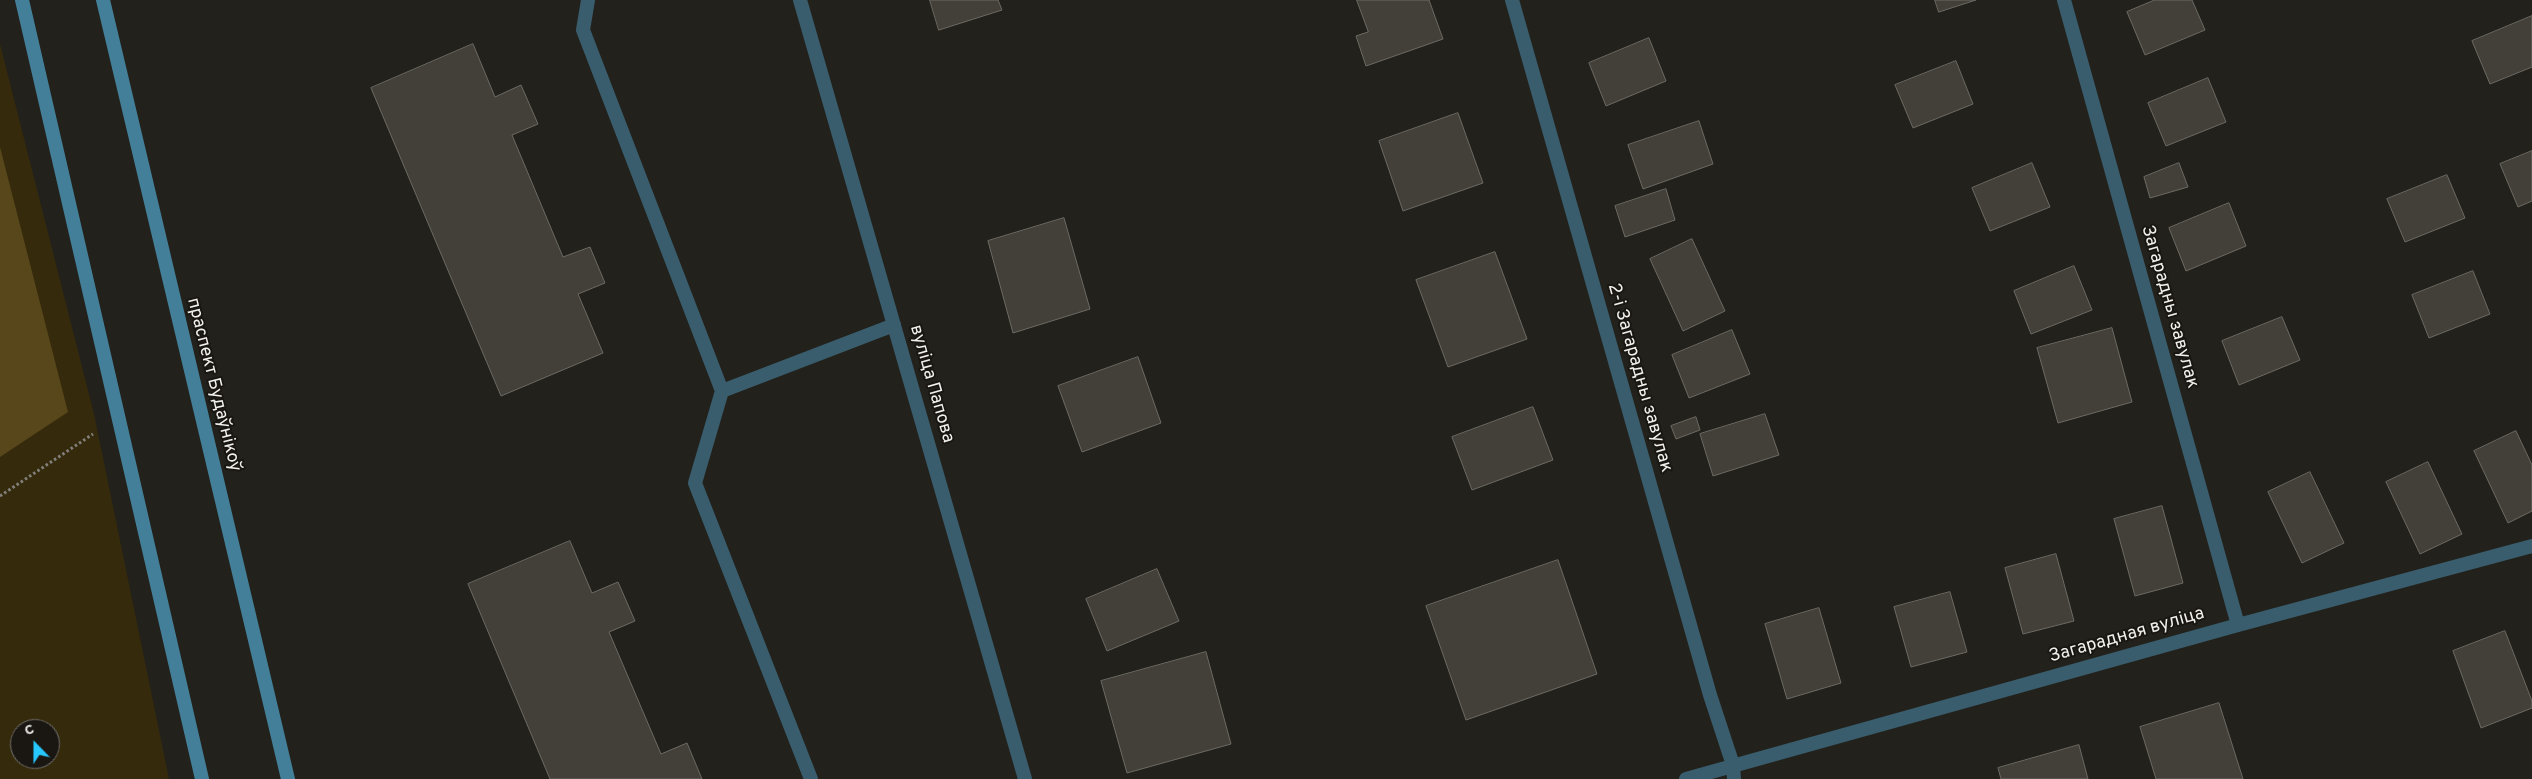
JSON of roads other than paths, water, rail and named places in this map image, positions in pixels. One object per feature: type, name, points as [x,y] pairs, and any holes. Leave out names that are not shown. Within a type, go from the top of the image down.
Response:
[{"type":"main road","points":[[22,0],[202,779]]},
{"type":"main road","name":"праспект Будаўнікоў","points":[[103,0],[288,779]]},
{"type":"street","points":[[588,0],[583,30],[722,391],[695,483],[811,779]]},
{"type":"street","name":"вуліца Папова","points":[[800,0],[1025,779]]},
{"type":"street","name":"2-і Загарадны завулак","points":[[1512,0],[1710,695],[1734,772]]},
{"type":"street","name":"Загарадны завулак","points":[[2064,0],[2238,625]]},
{"type":"street","points":[[722,391],[894,324]]},
{"type":"street","name":"Загарадная вуліца","points":[[1686,779],[1734,772],[2238,625],[2532,546]]}]
